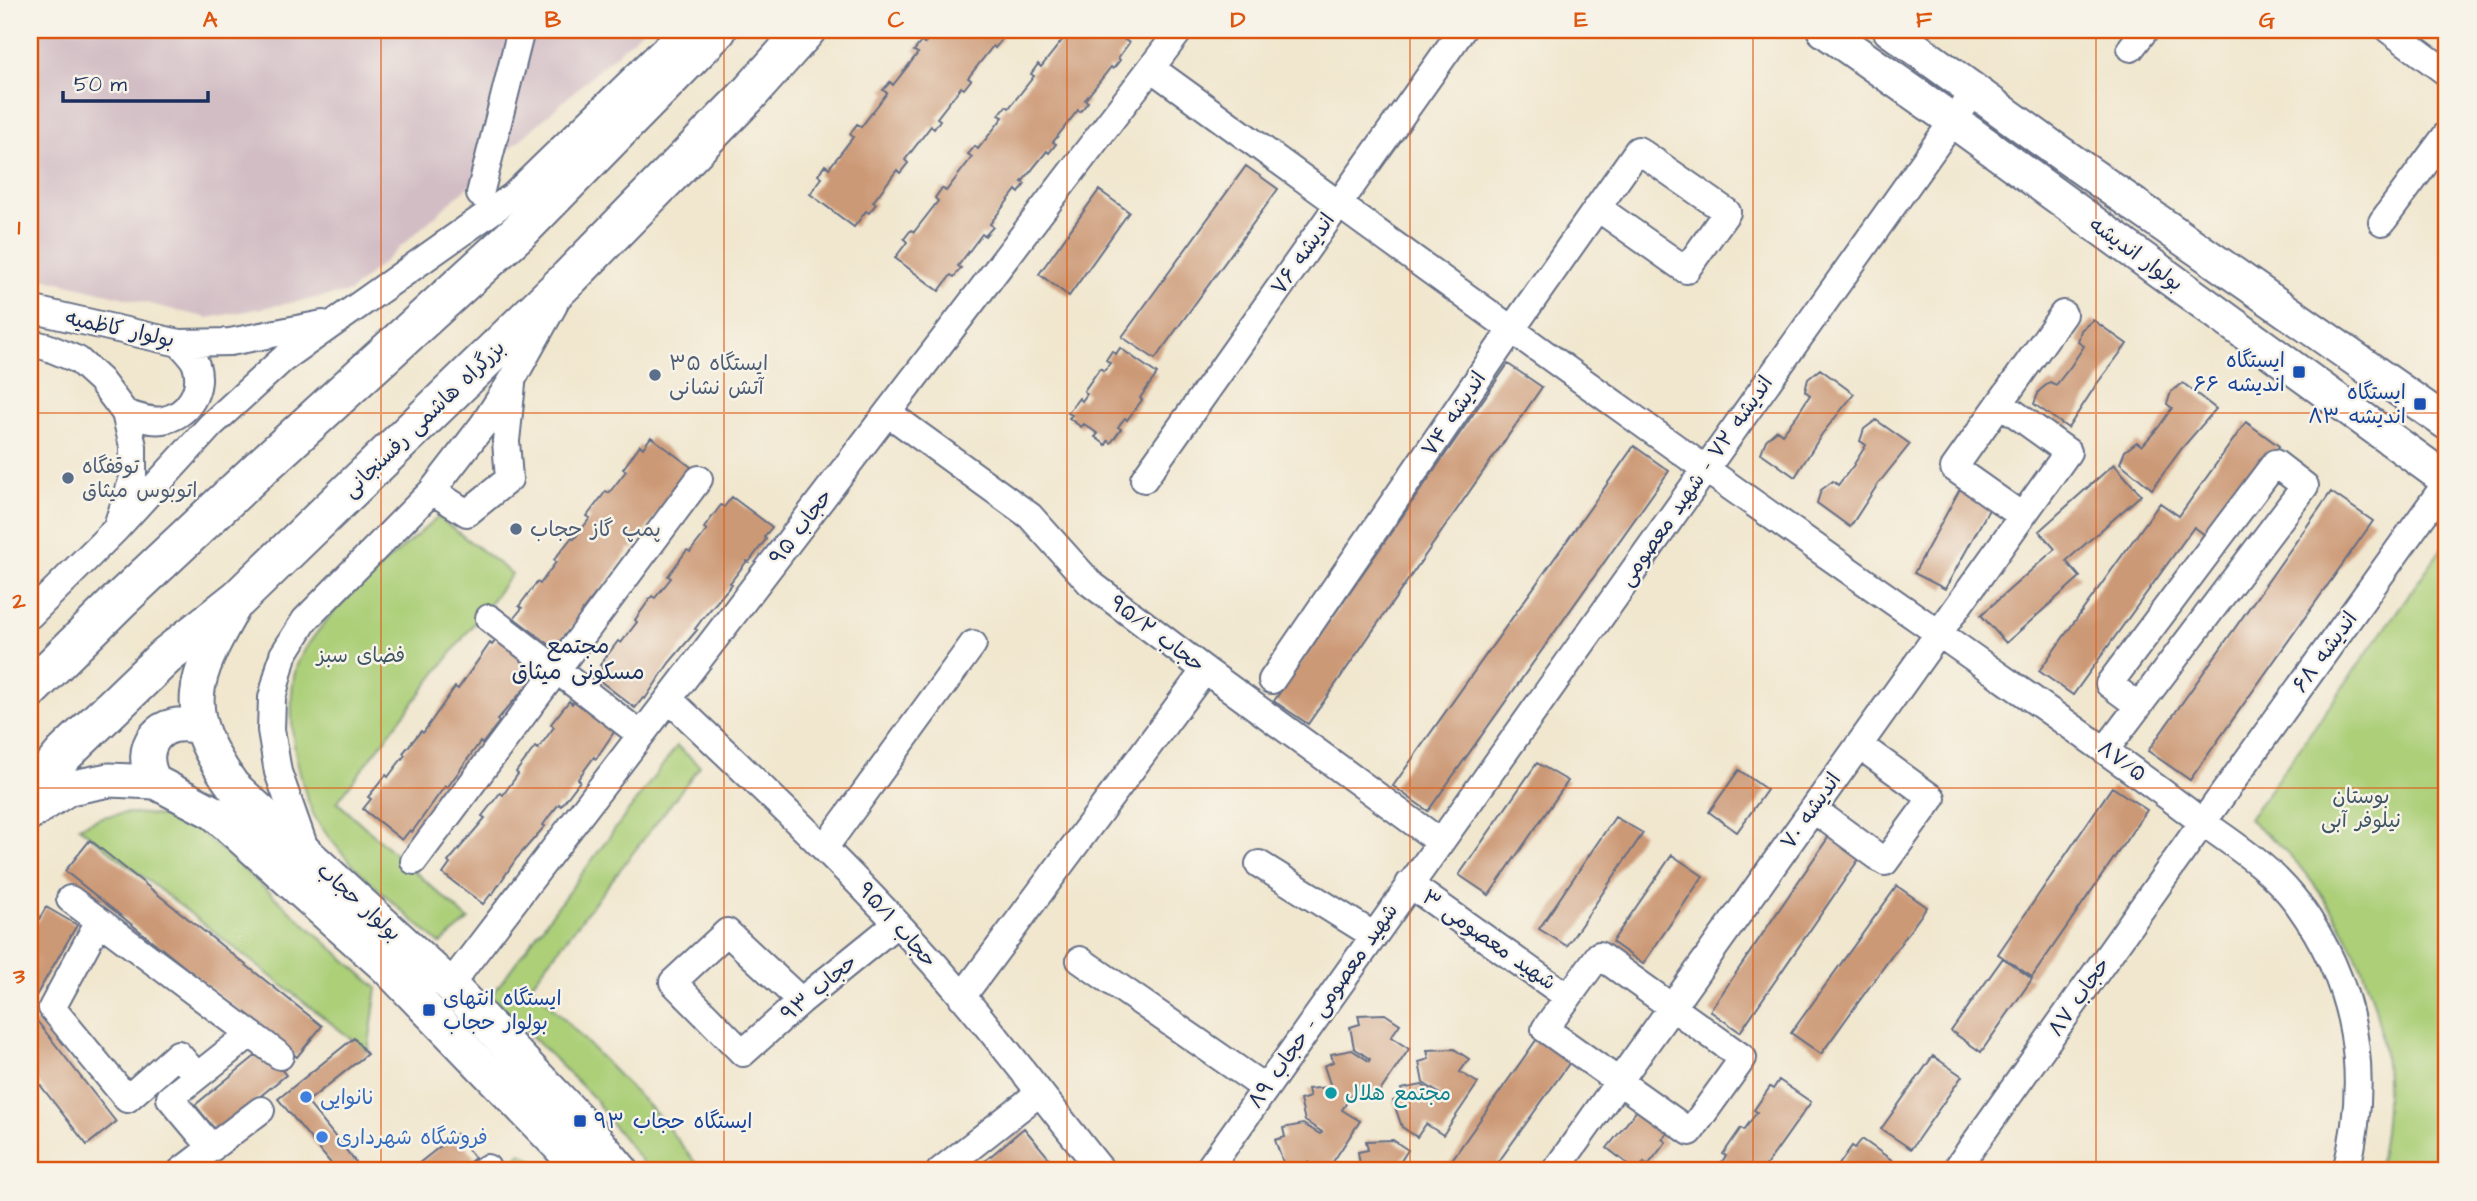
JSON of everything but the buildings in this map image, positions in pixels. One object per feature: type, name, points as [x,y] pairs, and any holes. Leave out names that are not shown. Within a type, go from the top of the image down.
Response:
[{"type":"highway","points":[[30,689],[118,601],[523,228],[717,30]]},
{"type":"highway","name":"بزرگراه هاشمی رفسنجانی","points":[[30,795],[63,755],[166,656],[238,599],[569,278],[747,96],[806,30]]},
{"type":"main road","name":"بولوار اندیشه","points":[[1824,30],[1952,120],[2447,481]]},
{"type":"main road","name":"بولوار اندیشه","points":[[1890,30],[2056,150],[2447,423]]},
{"type":"main road","name":"بولوار حجاب","points":[[238,599],[202,666],[196,702],[200,729],[214,759],[233,786],[450,985],[580,1121],[622,1171]]},
{"type":"main road","points":[[155,782],[146,759],[155,737],[176,724],[188,724],[200,729]]},
{"type":"main road","name":"بولوار حجاب","points":[[30,813],[69,788],[109,780],[155,782],[214,813],[387,968],[550,1136],[580,1171]]},
{"type":"street","points":[[480,194],[521,30]]},
{"type":"street","points":[[30,615],[116,529],[211,425],[283,359],[513,196],[684,30]]},
{"type":"street","name":"حجاب ۹۵","points":[[450,985],[1180,30]]},
{"type":"street","name":"اندیشه ۷۶","points":[[1144,479],[1462,30]]},
{"type":"street","points":[[2389,30],[2447,73]]},
{"type":"street","name":"۸۷/۵","points":[[1152,68],[1704,469],[2106,749],[2254,857],[2296,901],[2329,953],[2350,1011],[2360,1072],[2356,1134],[2346,1171]]},
{"type":"street","name":"اندیشه ۷۲ - شهید معصومی","points":[[1439,841],[1975,90]]},
{"type":"street","points":[[2382,222],[2447,134]]},
{"type":"street","name":"اندیشه ۷۴","points":[[1272,680],[1638,150],[1727,212],[1686,270],[1598,208]]},
{"type":"street","points":[[308,856],[278,772],[271,730],[272,698],[283,655],[305,620],[432,491],[483,425],[512,380],[569,278]]},
{"type":"street","name":"بولوار کاظمیه","points":[[30,309],[179,343],[230,342],[335,322]]},
{"type":"street","points":[[2022,516],[1954,468],[2063,314]]},
{"type":"street","name":"بولوار کاظمیه","points":[[30,343],[78,360],[100,380],[125,413],[133,446],[133,478],[116,529]]},
{"type":"street","points":[[125,413],[149,420],[163,420],[177,415],[188,406],[196,394],[198,380],[190,353],[179,343]]},
{"type":"street","points":[[432,491],[467,513],[509,479],[506,441],[512,380]]},
{"type":"street","name":"اندیشه ۷۰","points":[[1555,1171],[2068,452],[2000,403]]},
{"type":"street","name":"حجاب ۹۵/۲","points":[[888,413],[1030,516],[1090,583],[1439,841]]},
{"type":"street","points":[[2106,749],[2139,706],[2305,486],[2275,463],[2109,684],[2139,706]]},
{"type":"street","points":[[415,861],[699,478]]},
{"type":"street","name":"اندیشه ۶۸","points":[[2203,822],[2447,481]]},
{"type":"street","points":[[489,618],[641,735]]},
{"type":"street","points":[[825,847],[972,644]]},
{"type":"street","points":[[962,997],[1205,670]]},
{"type":"street","name":"حجاب ۹۵/۱","points":[[669,699],[825,847],[896,924],[962,997],[1102,1171]]},
{"type":"street","points":[[1813,809],[1885,862],[1932,798],[1858,745]]},
{"type":"street","name":"حجاب ۸۷","points":[[1955,1171],[2203,822]]},
{"type":"street","name":"شهید معصومی - حجاب ۸۹","points":[[1207,1171],[1439,841]]},
{"type":"street","points":[[1259,864],[1373,935]]},
{"type":"street","name":"شهید معصومی ۳","points":[[1409,884],[1568,997]]},
{"type":"street","points":[[70,899],[280,1056]]},
{"type":"street","points":[[99,921],[52,1008],[127,1099],[178,1054],[197,1076]]},
{"type":"street","name":"حجاب ۹۳","points":[[801,1001],[727,932],[673,982],[743,1053],[801,1001],[896,924]]},
{"type":"street","points":[[1599,955],[1672,1007],[1743,1058],[1690,1132],[1545,1029],[1599,955]]},
{"type":"street","points":[[1080,960],[1265,1088]]},
{"type":"street","points":[[212,1148],[170,1098],[250,1034]]},
{"type":"street","points":[[940,1171],[1039,1093]]},
{"type":"street","points":[[181,1171],[261,1110]]},
{"type":"shaded area","points":[[30,30],[643,30],[350,292],[208,318],[30,275]]},
{"type":"green space","name":"فضای سبز","points":[[438,517],[512,574],[337,802],[469,920],[440,944],[360,872],[319,824],[300,774],[292,706],[297,665],[312,638],[344,601]]},
{"type":"green space","name":"بوستان نیلوفر آبی","points":[[2447,541],[2447,1171],[2377,1171],[2384,1129],[2386,1087],[2383,1046],[2375,1007],[2362,968],[2344,931],[2322,896],[2291,856],[2249,819]]},
{"type":"green space","points":[[677,746],[700,766],[531,985],[660,1118],[702,1171],[650,1171],[594,1098],[491,996]]},
{"type":"green space","points":[[126,813],[162,816],[197,828],[377,988],[368,1052],[79,827],[102,817]]},
{"type":"green space","points":[[521,1153],[547,1168],[550,1171],[505,1171]]},
{"type":"place","name":"ایستگاه اندیشه ۶۶","points":[[2299,372]]},
{"type":"place","name":"ایستگاه ۳۵ آتش نشانی","points":[[655,375]]},
{"type":"place","name":"ایستگاه اندیشه ۸۳","points":[[2420,404]]},
{"type":"place","name":"توقفگاه اتوبوس میثاق","points":[[68,478]]},
{"type":"place","name":"پمپ گاز حجاب","points":[[516,529]]},
{"type":"place","name":"ایستگاه انتهای بولوار حجاب","points":[[429,1010]]},
{"type":"place","name":"مجتمع هلال","points":[[1331,1093]]},
{"type":"place","name":"نانوایی","points":[[306,1097]]},
{"type":"place","name":"ایستگاه حجاب ۹۳","points":[[580,1121]]},
{"type":"place","name":"فروشگاه شهرداری","points":[[322,1137]]},
{"type":"district","name":"مجتمع مسکونی میثاق","points":[[578,659]]}]
